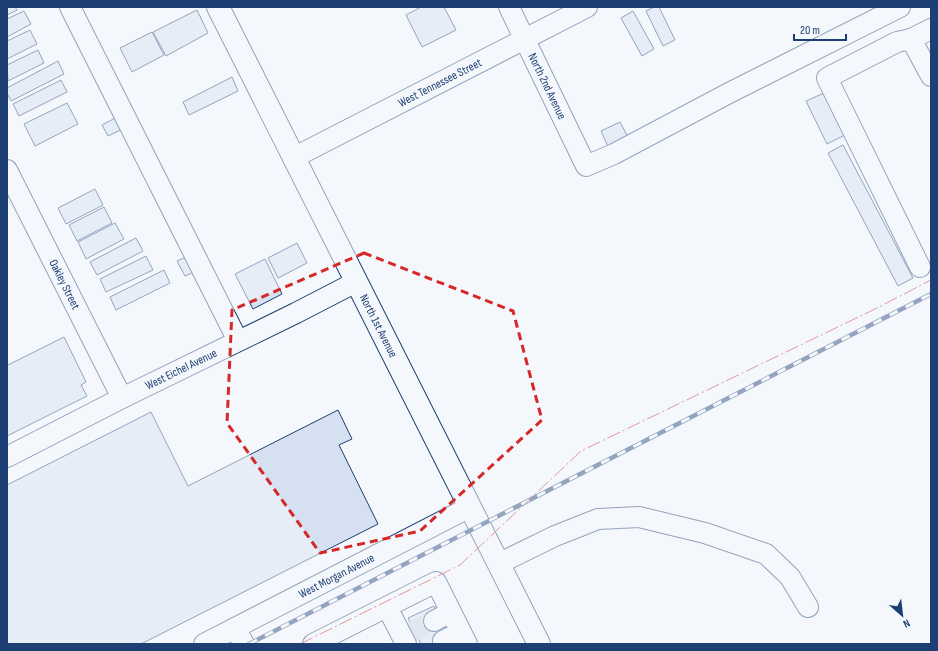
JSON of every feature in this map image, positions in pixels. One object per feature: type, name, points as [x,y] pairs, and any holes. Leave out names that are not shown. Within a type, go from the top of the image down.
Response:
[{"type":"main road","name":"North 1st Avenue","points":[[218,7],[539,644]]},
{"type":"street","points":[[70,7],[238,341]]},
{"type":"street","name":"North 2nd Avenue","points":[[509,7],[586,166],[614,154],[729,93],[900,7]]},
{"type":"street","name":"West Tennessee Street","points":[[293,158],[587,7]]},
{"type":"street","points":[[920,267],[827,78],[897,42],[911,39],[931,29]]},
{"type":"street","points":[[911,39],[931,76]]},
{"type":"street","name":"Oakley Street","points":[[7,170],[122,398]]},
{"type":"street","name":"West Eichel Avenue","points":[[7,457],[356,282]]},
{"type":"street","name":"West Morgan Avenue","points":[[204,644],[240,636],[470,507]]},
{"type":"street","points":[[498,564],[555,536],[598,519],[638,517],[705,533],[766,554],[790,577],[808,607]]},
{"type":"street","points":[[313,644],[436,582],[442,616],[464,638]]},
{"type":"street","points":[[387,607],[406,638]]},
{"type":"street","points":[[444,641],[464,638]]},
{"type":"highlighted area","points":[[364,253],[513,311],[542,420],[420,531],[320,553],[227,423],[232,310]]},
{"type":"building","points":[[7,7],[15,7],[17,10],[7,15]]},
{"type":"building","points":[[421,7],[444,7],[456,30],[422,47],[406,15]]},
{"type":"building","points":[[654,7],[659,7],[675,40],[663,46],[646,11]]},
{"type":"building","points":[[197,10],[208,33],[166,56],[153,32]]},
{"type":"building","points":[[24,11],[31,24],[7,37],[7,19]]},
{"type":"building","points":[[633,11],[654,49],[642,56],[621,18]]},
{"type":"building","points":[[30,30],[37,44],[7,59],[7,41]]},
{"type":"building","points":[[152,32],[164,55],[132,72],[120,48]]},
{"type":"building","points":[[38,50],[44,63],[8,81],[7,65]]},
{"type":"building","points":[[58,61],[64,74],[11,101],[7,93],[7,88]]},
{"type":"building","points":[[232,77],[238,91],[189,115],[183,102]]},
{"type":"building","points":[[61,80],[67,92],[19,116],[13,104]]},
{"type":"building","points":[[824,93],[845,135],[827,144],[806,101]]},
{"type":"building","points":[[67,103],[78,124],[35,146],[24,124]]},
{"type":"building","points":[[117,117],[123,129],[108,136],[102,125]]},
{"type":"building","points":[[620,122],[630,141],[610,151],[601,131]]},
{"type":"building","points":[[843,145],[913,278],[898,286],[828,153]]},
{"type":"building","points":[[95,189],[103,205],[66,224],[58,208]]},
{"type":"building","points":[[104,207],[112,223],[77,241],[69,225]]},
{"type":"building","points":[[115,223],[124,239],[86,259],[78,242]]},
{"type":"building","points":[[136,238],[143,251],[97,275],[90,262]]},
{"type":"building","points":[[297,243],[307,263],[278,278],[268,258]]},
{"type":"building","points":[[193,254],[201,269],[185,276],[177,261]]},
{"type":"building","points":[[146,256],[153,270],[106,292],[100,279]]},
{"type":"building","points":[[265,259],[282,294],[253,309],[235,274]]},
{"type":"building","points":[[164,270],[170,283],[116,310],[110,297]]},
{"type":"building","points":[[64,337],[86,382],[81,385],[87,396],[7,436],[7,362],[8,365]]},
{"type":"building","points":[[338,410],[352,439],[339,445],[378,524],[141,644],[7,644],[7,485],[151,412],[188,486]]},
{"type":"building","points":[[434,606],[453,644],[421,644],[408,618]]},
{"type":"tunnel","points":[[408,634],[434,621]]},
{"type":"railway","points":[[249,644],[931,294]]},
{"type":"power","points":[[300,644],[460,565],[581,451],[873,310],[931,280]]}]
